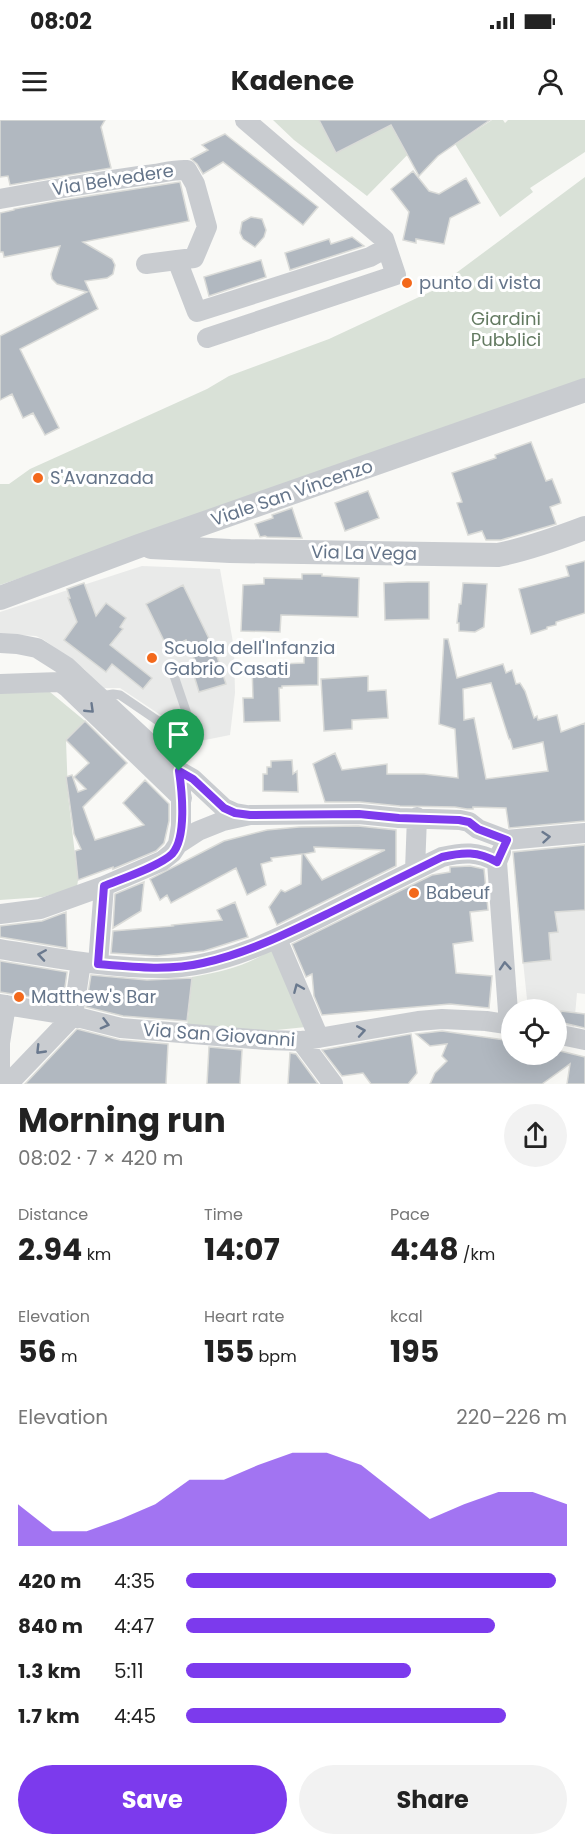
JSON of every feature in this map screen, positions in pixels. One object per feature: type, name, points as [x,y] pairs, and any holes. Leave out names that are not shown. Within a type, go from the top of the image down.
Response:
[{"type":"street","points":[[207,338],[396,275],[384,239],[245,120]]},
{"type":"street","name":"Via Belvedere","points":[[0,199],[177,169],[187,170],[195,184],[207,227],[194,258],[146,264]]},
{"type":"street","points":[[177,260],[197,312],[370,257],[386,245]]},
{"type":"street","name":"Viale San Vincenzo","points":[[0,598],[139,546],[585,390]]},
{"type":"street","points":[[216,550],[214,536],[218,519]]},
{"type":"street","name":"Via La Vega","points":[[139,546],[216,550],[498,555],[520,551],[585,528]]},
{"type":"street","points":[[0,643],[37,648],[67,667],[179,771],[193,779],[224,808],[235,813],[250,815],[359,814],[459,820],[469,822],[478,829],[507,840],[585,833]]},
{"type":"street","points":[[0,684],[60,682],[182,798]]},
{"type":"street","points":[[178,844],[182,798],[179,771]]},
{"type":"street","points":[[0,914],[40,909],[104,886],[162,861],[178,844],[198,831],[223,821],[250,815]]},
{"type":"street","points":[[408,818],[415,870]]},
{"type":"street","points":[[465,852],[469,822]]},
{"type":"street","points":[[507,840],[497,862],[508,999]]},
{"type":"street","points":[[0,949],[129,967],[170,968],[202,964],[277,939],[442,857],[465,852],[482,854],[497,862]]},
{"type":"street","points":[[8,1084],[73,1016],[90,963],[104,886]]},
{"type":"street","points":[[277,939],[310,1039],[333,1084]]},
{"type":"street","points":[[0,1084],[3,1005]]},
{"type":"street","name":"Via San Giovanni","points":[[3,1005],[73,1016],[122,1028],[254,1039],[310,1039],[442,1019],[501,1024]]},
{"type":"street","points":[[567,1036],[585,1040]]},
{"type":"lane","points":[[99,696],[120,695],[167,727],[176,729],[185,727],[188,717],[170,664]]},
{"type":"shaded area","name":"Scuola dell'Infanzia Gabrio Casati","points":[[142,566],[220,569],[234,648],[235,693],[230,735],[200,741],[168,735],[171,722],[120,688],[104,688],[84,669],[44,640],[36,636],[0,634],[0,612]]},
{"type":"shaded area","points":[[585,910],[585,994],[577,993],[574,1027],[567,1026],[567,999],[527,999],[518,913]]},
{"type":"green space","points":[[273,120],[416,120],[425,137],[367,196],[294,140]]},
{"type":"green space","points":[[492,120],[503,120],[505,123],[508,120],[585,120],[585,152],[530,188],[533,192],[500,217],[455,144]]},
{"type":"green space","name":"Giardini Pubblici","points":[[585,177],[585,381],[0,585],[0,484],[9,484],[30,469],[207,389],[229,376],[329,339],[432,291]]},
{"type":"green space","points":[[50,692],[85,721],[66,740],[68,795],[77,887],[43,897],[0,900],[0,693]]},
{"type":"green space","points":[[273,949],[306,1027],[257,1032],[187,1027],[192,977],[234,968]]},
{"type":"building","points":[[0,120],[105,120],[101,127],[111,168],[10,185],[8,176],[0,177]]},
{"type":"building","points":[[319,120],[490,120],[438,156],[419,176],[391,125],[336,153]]},
{"type":"building","points":[[225,134],[318,207],[303,225],[223,162],[203,174],[191,159],[208,150],[202,145]]},
{"type":"building","points":[[413,171],[429,191],[439,194],[466,178],[480,203],[450,218],[444,244],[416,239],[416,243],[403,240],[409,212],[391,189]]},
{"type":"building","points":[[180,182],[189,221],[83,242],[112,259],[115,265],[113,274],[107,278],[85,281],[98,309],[20,349],[59,428],[45,435],[33,413],[23,418],[12,394],[0,400],[0,336],[87,292],[57,284],[52,279],[51,274],[60,246],[4,257],[3,252],[0,252],[0,213],[57,201]]},
{"type":"building","points":[[251,217],[262,219],[266,230],[264,237],[255,247],[243,239],[240,233],[242,222]]},
{"type":"building","points":[[352,237],[364,246],[290,270],[285,253],[329,239],[331,244]]},
{"type":"building","points":[[261,260],[266,277],[209,296],[204,277]]},
{"type":"building","points":[[531,442],[546,481],[552,479],[560,499],[561,503],[550,507],[556,524],[501,540],[486,540],[482,531],[468,535],[457,503],[462,502],[452,473],[496,458],[495,455]]},
{"type":"building","points":[[368,491],[379,518],[345,531],[335,503]]},
{"type":"building","points":[[292,508],[302,538],[260,537],[255,524]]},
{"type":"building","points":[[585,561],[585,613],[556,622],[556,625],[531,634],[519,589],[569,576],[566,566]]},
{"type":"building","points":[[302,574],[359,578],[358,617],[281,615],[280,632],[241,631],[243,585],[264,584],[264,578],[302,579]]},
{"type":"building","points":[[429,582],[429,619],[385,620],[384,583]]},
{"type":"building","points":[[84,583],[96,616],[106,603],[126,618],[120,627],[123,629],[110,645],[152,678],[143,689],[112,664],[106,672],[64,640],[77,622],[67,589]]},
{"type":"building","points":[[463,583],[487,584],[484,627],[475,632],[459,631],[459,623],[457,623]]},
{"type":"building","points":[[183,585],[216,653],[226,684],[199,692],[192,669],[198,667],[186,640],[168,649],[146,604]]},
{"type":"building","points":[[444,639],[448,639],[457,678],[503,664],[506,673],[512,670],[516,684],[520,683],[525,691],[534,718],[537,716],[538,720],[557,715],[561,732],[585,723],[585,821],[509,828],[506,808],[473,807],[473,809],[467,809],[325,802],[313,764],[335,753],[342,770],[387,764],[387,774],[424,774],[458,778],[455,729],[439,724]],"holes":[[[491,683],[513,749],[543,742],[548,771],[486,779],[474,718],[464,720],[463,689]]]},
{"type":"building","points":[[304,655],[318,655],[318,685],[279,688],[280,721],[244,722],[243,698],[253,698],[252,665],[304,663]]},
{"type":"building","points":[[368,676],[368,691],[386,690],[388,718],[352,720],[352,729],[324,731],[321,679]]},
{"type":"building","points":[[85,721],[127,763],[83,807],[95,840],[144,825],[123,803],[145,780],[169,804],[169,821],[164,843],[156,851],[113,869],[113,867],[78,880],[75,851],[81,849],[74,834],[66,777],[72,775],[78,792],[86,789],[74,777],[89,763],[66,740]]},
{"type":"building","points":[[292,760],[293,774],[297,771],[298,792],[263,791],[263,774],[267,774],[267,767],[271,767],[271,761]]},
{"type":"building","points":[[358,826],[396,830],[396,866],[277,925],[269,907],[281,890],[285,892],[301,884],[302,854],[271,858],[272,861],[261,864],[266,885],[247,895],[236,868],[171,903],[167,895],[160,900],[150,879],[224,841],[267,830]],"holes":[[[314,847],[385,850],[322,880],[304,854],[315,852]]]},
{"type":"building","points":[[585,845],[585,910],[555,912],[558,932],[549,933],[551,960],[523,963],[513,852]]},
{"type":"building","points":[[470,866],[484,869],[488,910],[470,912],[473,941],[453,944],[456,973],[492,976],[489,1008],[450,1004],[322,1015],[314,996],[312,974],[306,977],[292,944],[432,875],[450,872],[450,867]]},
{"type":"building","points":[[144,882],[141,911],[113,928],[115,894]]},
{"type":"building","points":[[235,902],[248,937],[204,951],[157,956],[111,953],[113,931],[222,920],[217,910]]},
{"type":"building","points":[[66,912],[67,948],[0,937],[0,926],[42,921]]},
{"type":"building","points":[[0,961],[67,972],[63,1002],[0,992]]},
{"type":"building","points":[[91,975],[147,980],[192,978],[187,1021],[123,1016],[86,1007]]},
{"type":"building","points":[[567,1012],[585,1014],[585,1028],[567,1024]]},
{"type":"building","points":[[77,1029],[120,1040],[168,1044],[166,1084],[25,1084]]},
{"type":"building","points":[[442,1031],[501,1039],[501,1065],[567,1065],[567,1053],[585,1057],[585,1084],[567,1084],[570,1064],[542,1084],[430,1084],[435,1073],[447,1061],[442,1056],[447,1044],[430,1046],[416,1034]]},
{"type":"building","points":[[411,1034],[417,1073],[408,1084],[371,1084],[363,1073],[342,1076],[322,1050]]},
{"type":"building","points":[[209,1047],[242,1050],[240,1084],[207,1084]]},
{"type":"building","points":[[290,1053],[296,1054],[318,1084],[288,1084]]},
{"type":"place","name":"punto di vista","points":[[407,283]]},
{"type":"place","name":"S'Avanzada","points":[[38,478]]},
{"type":"place","name":"Scuola dell'Infanzia Gabrio Casati","points":[[152,658]]},
{"type":"place","name":"Babeuf","points":[[414,893]]},
{"type":"place","name":"Matthew's Bar","points":[[19,997]]},
{"type":"route","points":[[179,771],[193,779],[224,808],[235,813],[250,815],[359,814],[399,818],[442,818],[469,822],[478,829],[507,840],[497,862],[482,854],[471,852],[442,857],[277,939],[236,954],[202,964],[170,968],[98,964],[104,886],[162,861],[178,844],[182,798],[179,771]]}]
